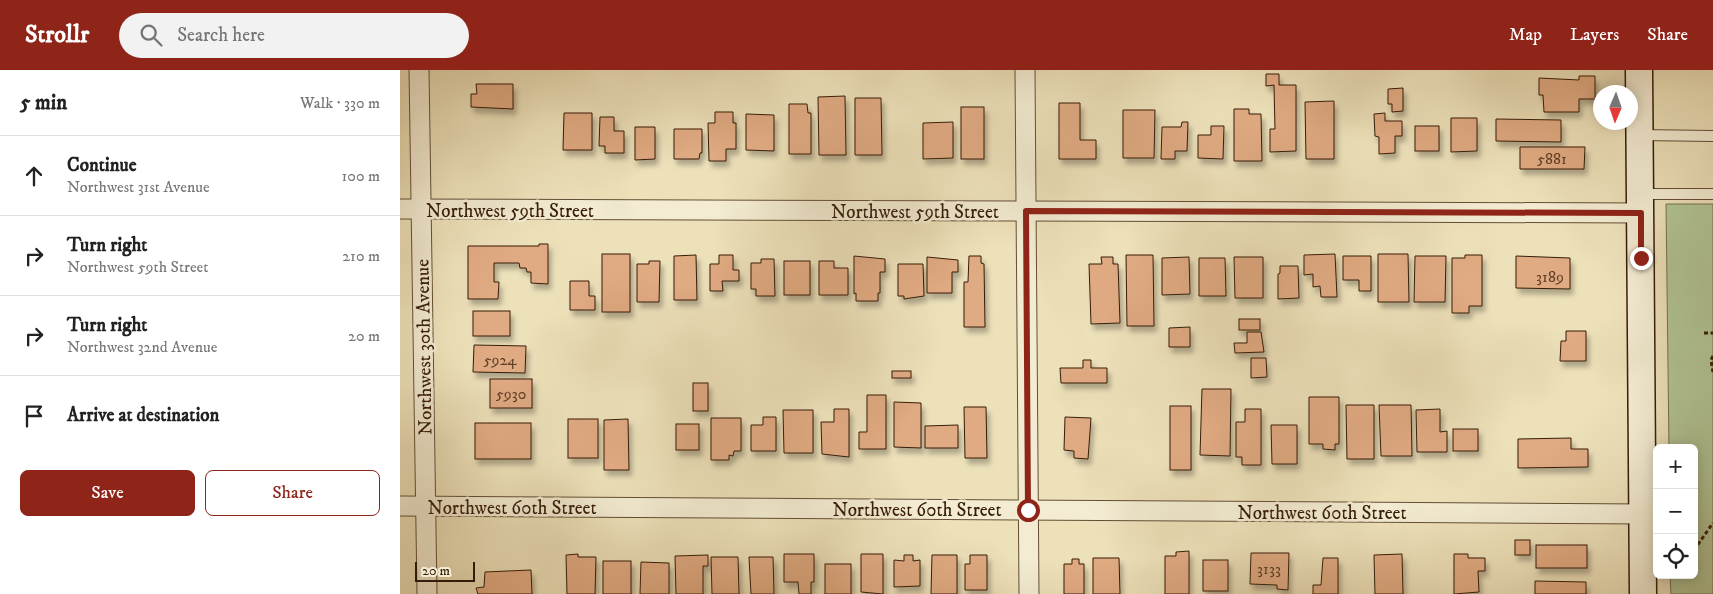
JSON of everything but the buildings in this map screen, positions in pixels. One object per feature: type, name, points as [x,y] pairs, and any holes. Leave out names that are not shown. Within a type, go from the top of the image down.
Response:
[{"type":"main road","points":[[1640,70],[1643,594]]},
{"type":"street","name":"Northwest 30th Avenue","points":[[419,70],[427,594]]},
{"type":"street","points":[[1025,70],[1029,594]]},
{"type":"street","name":"Northwest 59th Street","points":[[400,209],[1026,211],[1641,204]]},
{"type":"street","name":"Northwest 60th Street","points":[[400,506],[1644,514]]},
{"type":"lane","points":[[1640,135],[1713,136]]},
{"type":"lane","points":[[1641,204],[1713,194]]},
{"type":"path","points":[[1704,333],[1713,333]]},
{"type":"path","points":[[1713,356],[1711,360],[1713,372]]},
{"type":"path","points":[[1698,544],[1713,523]]},
{"type":"green space","points":[[1666,204],[1713,204],[1713,594],[1671,594],[1670,579],[1698,579],[1698,444],[1669,444]]},
{"type":"route","points":[[1028,510],[1026,211],[1641,213],[1641,258]]}]
